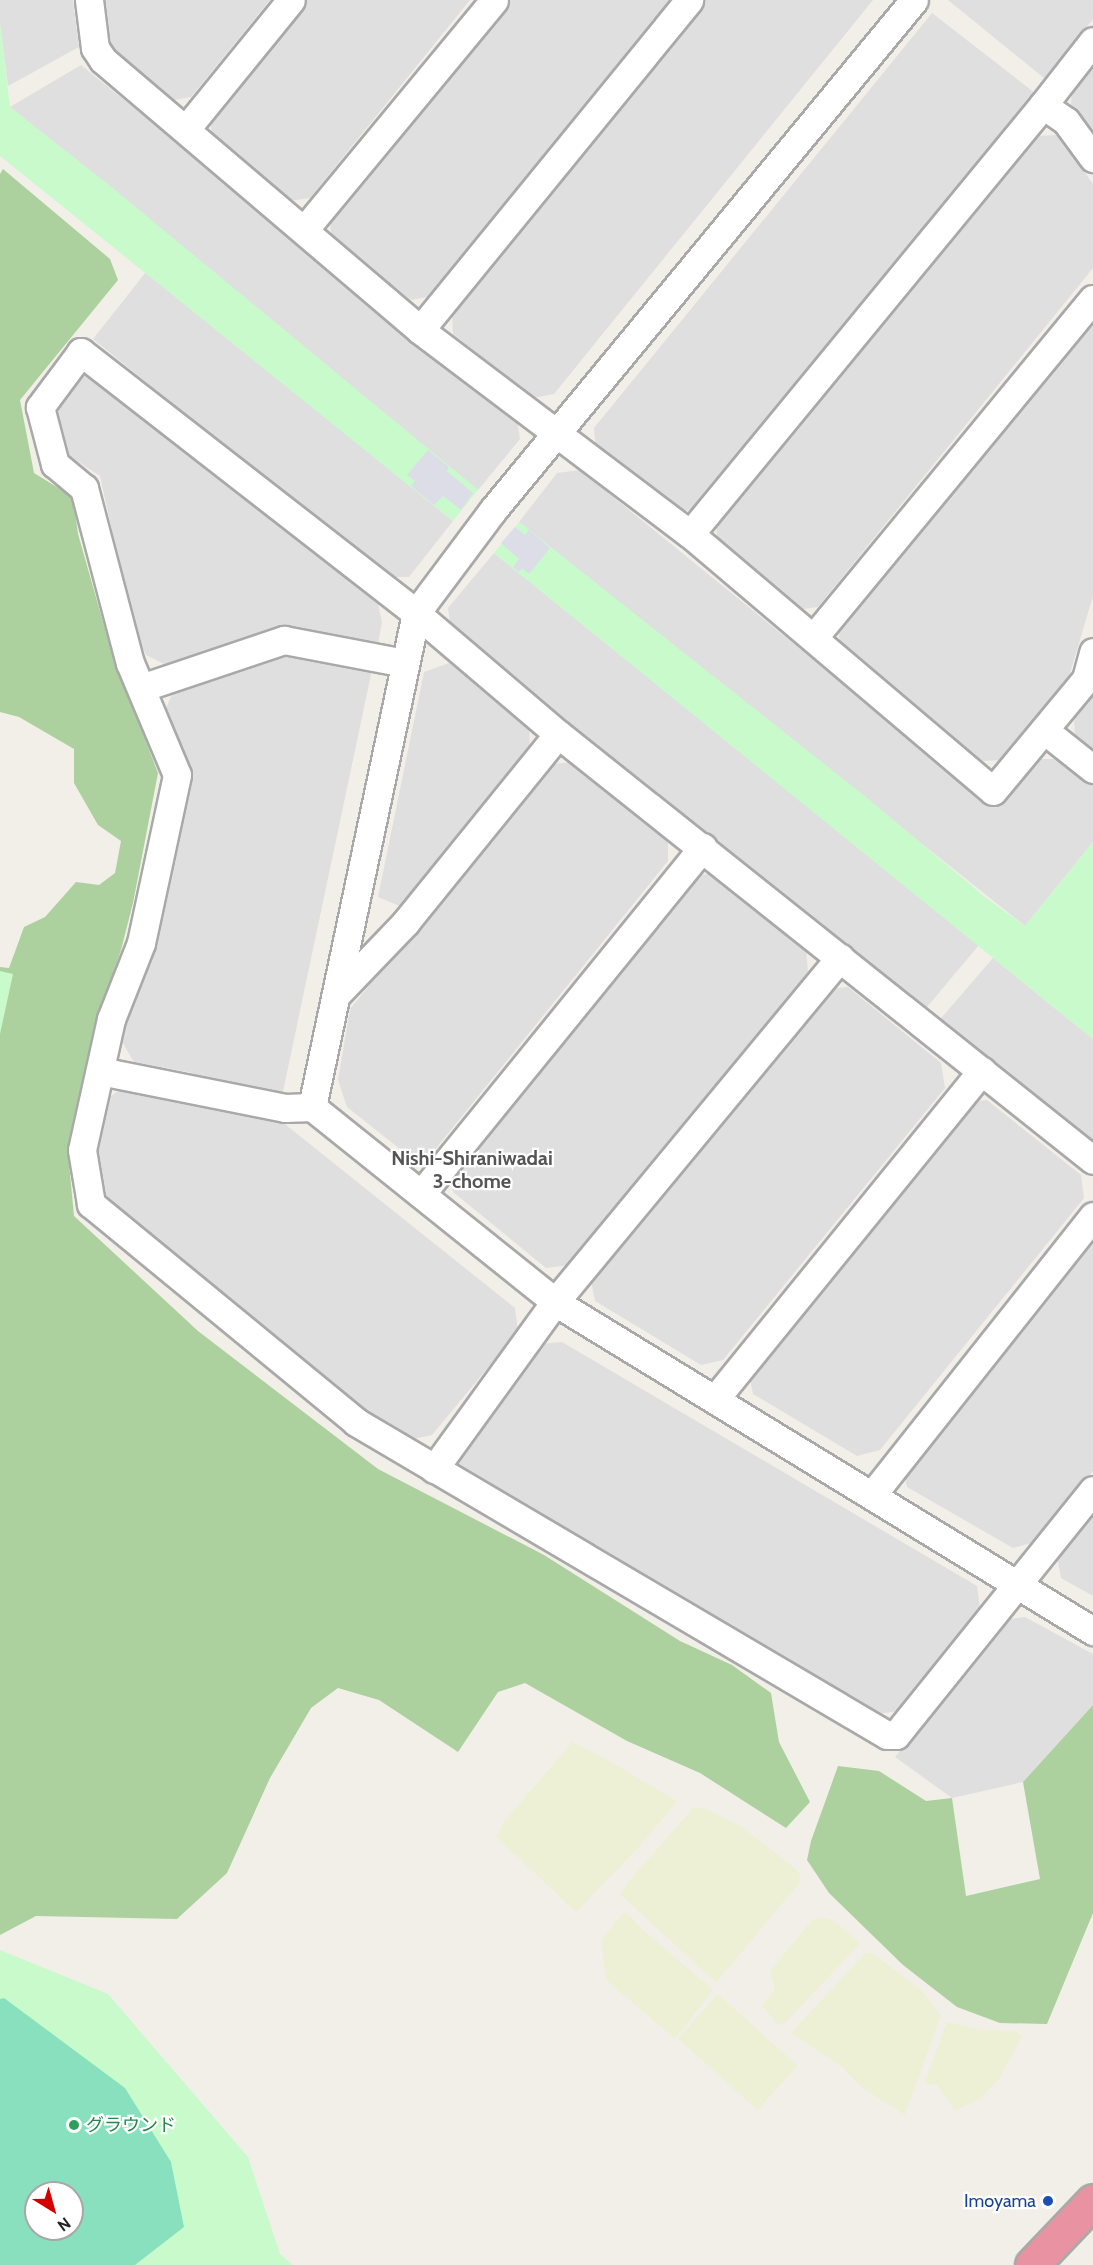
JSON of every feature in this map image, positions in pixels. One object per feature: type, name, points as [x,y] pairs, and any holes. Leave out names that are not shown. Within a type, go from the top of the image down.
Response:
[{"type":"highway","points":[[1032,2265],[1093,2201]]},
{"type":"street","points":[[89,0],[95,48],[103,60],[420,330],[690,534],[993,791],[1086,679],[1093,652]]},
{"type":"street","points":[[186,129],[291,0]]},
{"type":"street","points":[[304,230],[494,0]]},
{"type":"street","points":[[420,330],[689,0]]},
{"type":"street","points":[[312,1107],[416,613],[493,510],[914,0]]},
{"type":"street","points":[[690,534],[1093,41]]},
{"type":"street","points":[[1043,105],[1066,121],[1093,158]]},
{"type":"street","points":[[814,637],[1093,300]]},
{"type":"street","points":[[1093,1160],[703,847],[558,735],[416,613],[81,352],[40,407],[55,464],[84,488],[130,663],[177,775],[141,943],[111,1019],[82,1150],[91,1204],[356,1422],[887,1735],[896,1735],[1093,1490]]},
{"type":"street","points":[[141,688],[284,640],[405,663]]},
{"type":"street","points":[[1044,729],[1093,769]]},
{"type":"street","points":[[336,995],[405,923],[558,735]]},
{"type":"street","points":[[421,1194],[703,847]]},
{"type":"street","points":[[434,1469],[555,1302],[840,957]]},
{"type":"street","points":[[100,1071],[285,1108],[312,1107],[555,1302],[1093,1631]]},
{"type":"street","points":[[715,1399],[982,1071]]},
{"type":"street","points":[[872,1495],[1093,1216]]},
{"type":"shaded area","points":[[0,0],[73,0],[79,47],[8,86],[0,24]]},
{"type":"shaded area","points":[[104,0],[270,0],[191,97],[168,101],[105,44],[101,13]]},
{"type":"shaded area","points":[[303,0],[470,0],[310,198],[289,201],[212,136],[210,115]]},
{"type":"shaded area","points":[[504,0],[672,0],[432,296],[411,300],[331,237],[330,214]]},
{"type":"shaded area","points":[[705,0],[873,0],[554,394],[533,398],[453,334],[452,312]]},
{"type":"shaded area","points":[[948,0],[1093,0],[1093,19],[1044,78]]},
{"type":"shaded area","points":[[932,13],[1035,93],[694,510],[675,511],[596,450],[594,428]]},
{"type":"shaded area","points":[[1093,61],[1093,136],[1071,107],[1072,86]]},
{"type":"shaded area","points":[[81,65],[517,419],[520,439],[478,490],[10,107]]},
{"type":"shaded area","points":[[1058,135],[1093,184],[1093,268],[818,607],[795,610],[718,546],[716,524],[1033,136]]},
{"type":"shaded area","points":[[146,272],[453,521],[409,577],[386,577],[93,339]]},
{"type":"shaded area","points":[[1093,310],[1093,596],[1067,683],[1005,760],[981,761],[840,647],[838,623]]},
{"type":"shaded area","points":[[93,373],[378,604],[382,622],[377,649],[231,650],[229,643],[166,665],[146,655],[134,630],[100,476],[66,454],[53,437],[54,396],[74,377]]},
{"type":"shaded area","points":[[428,450],[449,467],[447,471],[473,493],[461,510],[443,496],[434,505],[411,486],[415,481],[407,475]]},
{"type":"shaded area","points":[[580,470],[996,808],[1039,759],[1059,759],[1093,786],[1093,842],[1025,926],[519,522],[557,473]]},
{"type":"shaded area","points":[[515,527],[525,535],[529,530],[550,548],[529,574],[522,568],[519,572],[513,567],[519,559],[501,543]]},
{"type":"shaded area","points":[[494,553],[979,945],[922,1013],[451,630],[448,608]]},
{"type":"shaded area","points":[[285,648],[373,665],[281,1101],[191,1081],[193,1073],[134,1062],[121,1040],[151,949],[192,775],[166,708],[174,690]]},
{"type":"shaded area","points":[[449,663],[529,726],[530,749],[402,907],[378,897],[424,672]]},
{"type":"shaded area","points":[[1093,695],[1093,753],[1075,738],[1074,716]]},
{"type":"shaded area","points":[[571,762],[668,839],[668,861],[433,1152],[410,1157],[347,1107],[338,1080],[350,1009],[548,765]]},
{"type":"shaded area","points":[[710,874],[806,950],[808,972],[570,1265],[546,1268],[453,1192],[450,1170],[688,876]]},
{"type":"shaded area","points":[[993,958],[1093,1039],[1093,1151],[936,1024]]},
{"type":"shaded area","points":[[848,987],[941,1063],[945,1088],[723,1360],[701,1365],[595,1301],[591,1281],[828,989]]},
{"type":"shaded area","points":[[125,1086],[276,1117],[515,1308],[518,1331],[432,1435],[409,1440],[368,1416],[104,1201],[97,1156],[111,1096]]},
{"type":"shaded area","points":[[987,1100],[1081,1175],[1084,1198],[880,1450],[857,1456],[753,1394],[748,1370],[963,1103]]},
{"type":"shaded area","points":[[1093,1226],[1093,1471],[1035,1542],[1013,1548],[907,1487],[902,1465]]},
{"type":"shaded area","points":[[562,1342],[977,1586],[980,1609],[898,1711],[873,1715],[459,1471],[454,1448],[539,1344]]},
{"type":"shaded area","points":[[1093,1511],[1093,1596],[1061,1578],[1057,1556]]},
{"type":"shaded area","points":[[1025,1617],[1093,1654],[1093,1705],[1023,1782],[952,1798],[895,1757],[1003,1620]]},
{"type":"green space","points":[[0,24],[10,107],[109,185],[478,490],[453,521],[0,156]]},
{"type":"green space","points":[[3,169],[110,259],[118,280],[20,400],[34,473],[73,497],[78,534],[111,650],[158,773],[133,903],[121,950],[96,1024],[68,1152],[74,1216],[198,1331],[378,1469],[544,1555],[680,1641],[732,1665],[771,1693],[779,1742],[810,1802],[786,1828],[700,1773],[627,1741],[525,1683],[498,1692],[458,1752],[379,1700],[338,1688],[311,1708],[270,1778],[227,1873],[177,1919],[36,1916],[0,1935],[0,967],[9,968],[24,927],[45,917],[76,882],[99,885],[115,873],[121,841],[98,825],[74,783],[74,749],[19,717],[0,712],[0,174]]},
{"type":"green space","points":[[519,522],[866,797],[985,897],[1025,926],[1093,842],[1093,1039],[494,553]]},
{"type":"green space","points":[[0,971],[13,974],[0,1034]]},
{"type":"green space","points":[[1093,1705],[1093,1913],[1047,2024],[1000,2023],[957,2007],[903,1965],[829,1893],[807,1860],[811,1841],[838,1766],[879,1771],[926,1801],[952,1798],[966,1896],[1040,1879],[1023,1782]]},
{"type":"green space","points":[[572,1742],[677,1801],[641,1845],[576,1912],[496,1837],[504,1822]]},
{"type":"green space","points":[[694,1807],[703,1808],[741,1826],[791,1865],[799,1873],[801,1881],[716,1983],[620,1894]]},
{"type":"green space","points":[[626,1912],[641,1928],[713,1990],[675,2039],[606,1980],[601,1940]]},
{"type":"green space","points":[[821,1917],[835,1921],[860,1944],[786,2022],[777,2025],[762,2005],[775,1989],[770,1971],[811,1921]]},
{"type":"green space","points":[[0,1950],[108,1994],[248,2157],[280,2254],[293,2265],[0,2265]]},
{"type":"green space","points":[[871,1952],[920,1989],[941,2015],[905,2115],[861,2087],[842,2067],[791,2033],[865,1953]]},
{"type":"green space","points":[[718,1994],[798,2066],[757,2110],[678,2039]]},
{"type":"green space","name":"グラウンド","points":[[4,1998],[125,2088],[171,2162],[184,2227],[135,2265],[0,2265],[0,1999]]},
{"type":"green space","points":[[947,2022],[984,2030],[1016,2031],[1022,2036],[999,2079],[980,2099],[955,2111],[937,2085],[924,2084]]},
{"type":"place","name":"グラウンド","points":[[74,2125]]},
{"type":"place","name":"Imoyama","points":[[1048,2201]]},
{"type":"district","name":"Nishi-Shiraniwadai 3-chome","points":[[472,1170]]}]
